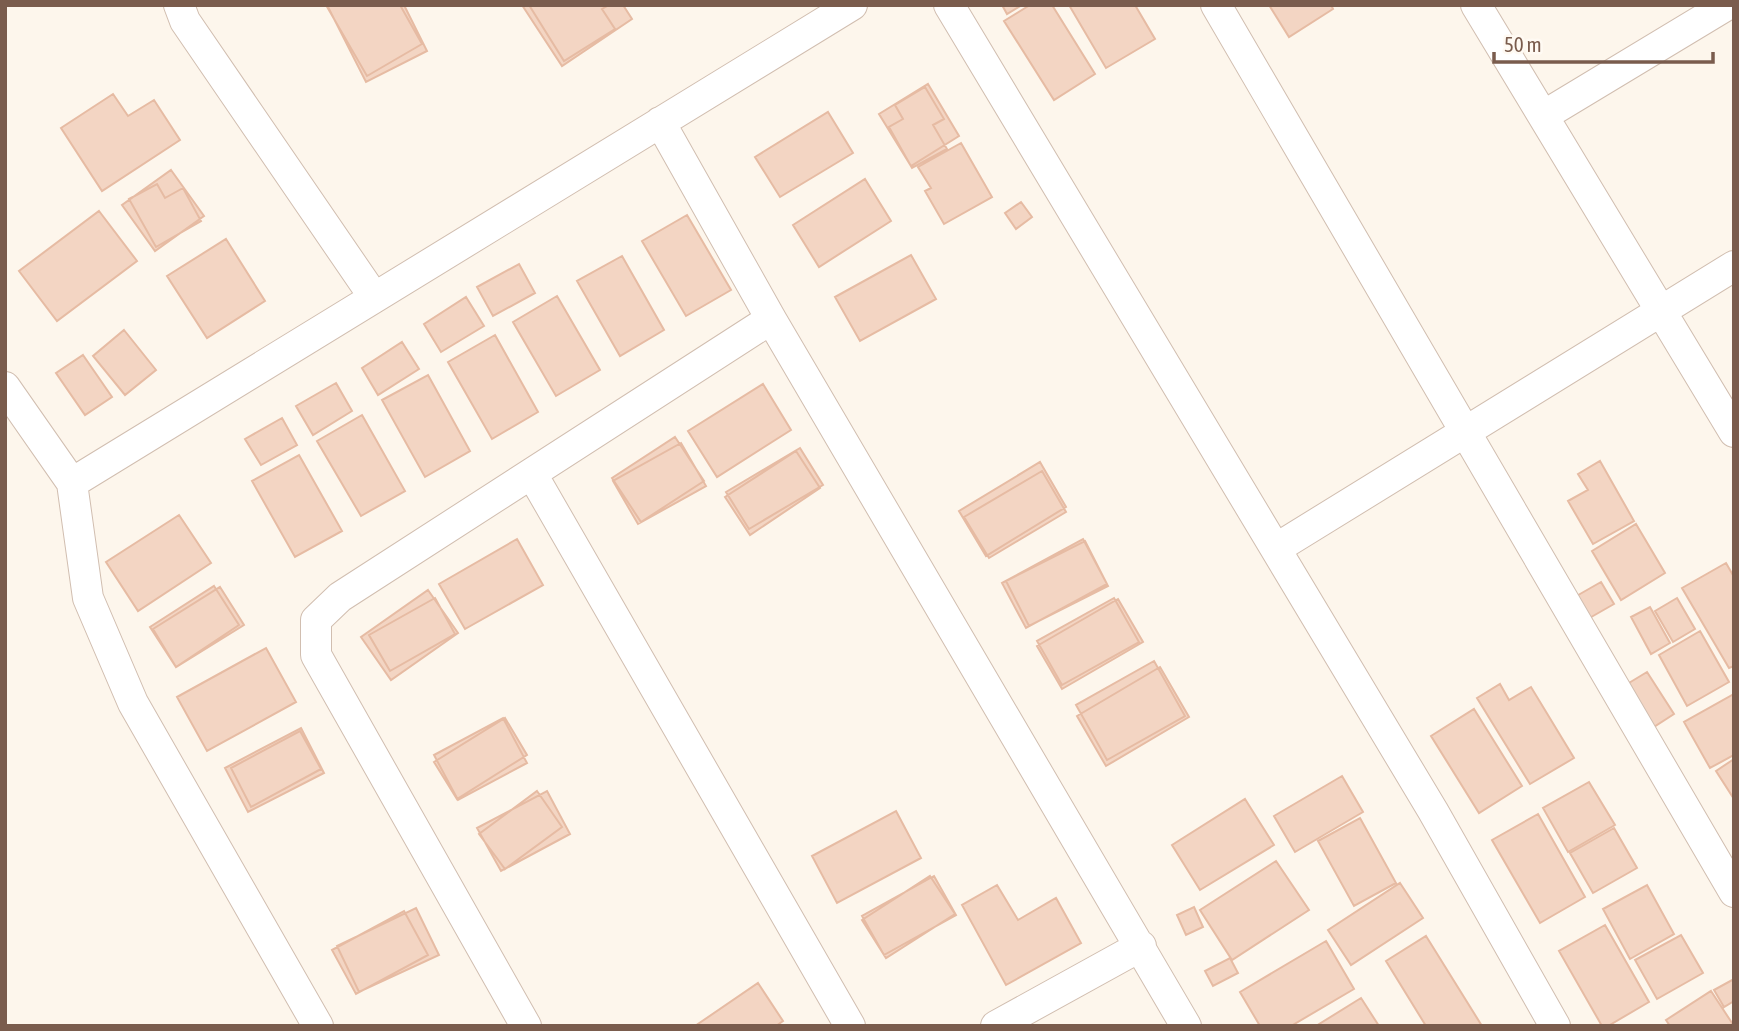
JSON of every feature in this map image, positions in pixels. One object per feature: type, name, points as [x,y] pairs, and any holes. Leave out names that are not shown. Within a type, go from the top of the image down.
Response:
[{"type":"street","points":[[179,5],[185,21],[374,297]]},
{"type":"street","points":[[72,483],[852,5]]},
{"type":"street","points":[[949,5],[1433,811],[1555,1026]]},
{"type":"street","points":[[1216,5],[1734,892]]},
{"type":"street","points":[[1476,5],[1734,432]]},
{"type":"street","points":[[1543,116],[1727,5]]},
{"type":"street","points":[[660,122],[771,319],[1186,1026]]},
{"type":"street","points":[[1276,548],[1734,266]]},
{"type":"street","points":[[526,1026],[316,654],[316,620],[340,597],[771,319]]},
{"type":"street","points":[[5,387],[72,483],[88,598],[133,703],[318,1026]]},
{"type":"street","points":[[532,474],[850,1026]]},
{"type":"street","points":[[996,1026],[1141,946]]},
{"type":"building","points":[[326,5],[400,5],[422,44],[367,76]]},
{"type":"building","points":[[327,5],[404,5],[427,51],[366,82]]},
{"type":"building","points":[[522,5],[623,5],[632,19],[562,66]]},
{"type":"building","points":[[529,5],[609,5],[602,9],[615,29],[564,61]]},
{"type":"building","points":[[1002,5],[1022,5],[1007,14]]},
{"type":"building","points":[[1030,5],[1052,5],[1095,74],[1054,100],[1004,21]]},
{"type":"building","points":[[1069,5],[1135,5],[1155,39],[1106,68]]},
{"type":"building","points":[[1269,5],[1331,5],[1333,9],[1289,37]]},
{"type":"building","points":[[928,84],[959,136],[911,166],[879,114]]},
{"type":"building","points":[[925,87],[944,119],[933,125],[947,149],[912,168],[889,127],[903,119],[895,105]]},
{"type":"building","points":[[113,94],[128,116],[154,100],[180,140],[102,191],[61,128]]},
{"type":"building","points":[[828,112],[853,153],[780,197],[755,157]]},
{"type":"building","points":[[961,143],[992,197],[944,224],[925,191],[931,188],[918,167]]},
{"type":"building","points":[[171,170],[204,216],[155,251],[122,205]]},
{"type":"building","points":[[865,179],[891,221],[819,267],[793,225]]},
{"type":"building","points":[[157,184],[165,198],[183,188],[201,221],[156,247],[129,199]]},
{"type":"building","points":[[1021,202],[1032,217],[1016,229],[1005,213]]},
{"type":"building","points":[[99,211],[137,261],[57,321],[19,271]]},
{"type":"building","points":[[687,215],[731,290],[686,316],[642,241]]},
{"type":"building","points":[[226,239],[265,301],[207,338],[167,276]]},
{"type":"building","points":[[911,255],[936,299],[860,341],[835,297]]},
{"type":"building","points":[[622,256],[664,330],[620,356],[577,281]]},
{"type":"building","points":[[519,264],[535,293],[493,316],[477,287]]},
{"type":"building","points":[[557,296],[600,370],[556,396],[513,322]]},
{"type":"building","points":[[466,297],[484,326],[441,352],[424,324]]},
{"type":"building","points":[[124,330],[156,370],[125,395],[93,356]]},
{"type":"building","points":[[495,335],[538,412],[492,439],[448,362]]},
{"type":"building","points":[[402,342],[419,369],[378,395],[362,368]]},
{"type":"building","points":[[83,355],[112,397],[85,415],[56,373]]},
{"type":"building","points":[[428,375],[470,451],[425,477],[382,400]]},
{"type":"building","points":[[336,383],[352,411],[313,435],[296,406]]},
{"type":"building","points":[[763,384],[791,430],[717,477],[688,431]]},
{"type":"building","points":[[362,415],[405,491],[361,516],[317,441]]},
{"type":"building","points":[[282,418],[297,445],[261,465],[245,439]]},
{"type":"building","points":[[675,437],[704,481],[641,522],[612,478]]},
{"type":"building","points":[[681,443],[706,486],[638,524],[613,481]]},
{"type":"building","points":[[800,448],[823,485],[749,529],[726,492]]},
{"type":"building","points":[[796,451],[820,488],[750,535],[725,497]]},
{"type":"building","points":[[299,455],[342,531],[295,557],[252,481]]},
{"type":"building","points":[[1600,461],[1634,521],[1593,544],[1568,501],[1588,490],[1578,474]]},
{"type":"building","points":[[1040,462],[1066,507],[986,556],[959,511]]},
{"type":"building","points":[[1042,471],[1066,512],[989,558],[964,517]]},
{"type":"building","points":[[179,515],[211,563],[138,611],[106,562]]},
{"type":"building","points":[[1636,524],[1665,573],[1621,600],[1592,551]]},
{"type":"building","points":[[517,539],[543,585],[465,629],[439,584]]},
{"type":"building","points":[[1083,539],[1107,584],[1026,628],[1002,583]]},
{"type":"building","points":[[1085,541],[1108,586],[1029,626],[1006,581]]},
{"type":"building","points":[[1726,563],[1734,577],[1734,666],[1729,668],[1682,588]]},
{"type":"building","points":[[1601,582],[1614,604],[1579,624],[1566,602]]},
{"type":"building","points":[[214,586],[239,625],[176,667],[150,627]]},
{"type":"building","points":[[220,587],[244,625],[176,667],[153,629]]},
{"type":"building","points":[[428,590],[458,633],[391,680],[361,637]]},
{"type":"building","points":[[435,598],[455,634],[390,671],[369,635]]},
{"type":"building","points":[[1114,598],[1139,642],[1062,685],[1037,641]]},
{"type":"building","points":[[1677,598],[1695,629],[1673,642],[1655,611]]},
{"type":"building","points":[[1118,599],[1143,642],[1062,689],[1037,646]]},
{"type":"building","points":[[1650,607],[1670,643],[1651,654],[1631,617]]},
{"type":"building","points":[[1700,631],[1729,682],[1687,706],[1659,655]]},
{"type":"building","points":[[266,648],[296,702],[207,751],[177,697]]},
{"type":"building","points":[[1154,661],[1185,716],[1107,760],[1076,705]]},
{"type":"building","points":[[1160,667],[1189,717],[1106,766],[1077,716]]},
{"type":"building","points":[[1647,672],[1674,714],[1646,732],[1619,689]]},
{"type":"building","points":[[1500,684],[1509,700],[1531,687],[1574,758],[1530,784],[1477,698]]},
{"type":"building","points":[[1734,694],[1734,755],[1710,768],[1684,722]]},
{"type":"building","points":[[1474,709],[1522,786],[1479,813],[1431,736]]},
{"type":"building","points":[[503,718],[527,763],[458,800],[434,755]]},
{"type":"building","points":[[505,718],[527,755],[457,799],[434,762]]},
{"type":"building","points":[[301,728],[324,773],[248,812],[225,768]]},
{"type":"building","points":[[300,731],[321,769],[251,807],[231,768]]},
{"type":"building","points":[[1734,759],[1734,799],[1716,771]]},
{"type":"building","points":[[1342,776],[1363,812],[1295,852],[1274,816]]},
{"type":"building","points":[[1589,782],[1615,825],[1568,852],[1543,808]]},
{"type":"building","points":[[537,791],[562,827],[505,869],[479,834]]},
{"type":"building","points":[[547,791],[570,834],[501,871],[477,828]]},
{"type":"building","points":[[1245,799],[1274,845],[1200,890],[1172,845]]},
{"type":"building","points":[[896,811],[921,858],[837,903],[812,856]]},
{"type":"building","points":[[1538,814],[1585,897],[1540,923],[1492,840]]},
{"type":"building","points":[[1360,818],[1396,883],[1354,906],[1318,841]]},
{"type":"building","points":[[1614,828],[1637,868],[1593,893],[1570,853]]},
{"type":"building","points":[[1276,861],[1309,910],[1232,960],[1200,910]]},
{"type":"building","points":[[930,876],[955,914],[886,958],[862,920]]},
{"type":"building","points":[[934,876],[956,915],[884,955],[862,916]]},
{"type":"building","points":[[1400,883],[1423,918],[1351,965],[1328,930]]},
{"type":"building","points":[[997,885],[1018,920],[1056,898],[1081,943],[1006,985],[962,905]]},
{"type":"building","points":[[1647,885],[1674,934],[1630,959],[1603,909]]},
{"type":"building","points":[[1194,907],[1203,927],[1186,935],[1177,915]]},
{"type":"building","points":[[416,908],[439,955],[359,992],[337,946]]},
{"type":"building","points":[[404,911],[428,955],[356,994],[332,950]]},
{"type":"building","points":[[1605,925],[1649,1002],[1608,1026],[1602,1026],[1559,951]]},
{"type":"building","points":[[1681,935],[1703,973],[1657,999],[1635,960]]},
{"type":"building","points":[[1426,936],[1482,1026],[1426,1026],[1386,961]]},
{"type":"building","points":[[1326,941],[1354,989],[1291,1026],[1260,1026],[1240,992]]},
{"type":"building","points":[[1230,958],[1238,973],[1213,986],[1205,971]]},
{"type":"building","points":[[1734,979],[1734,1001],[1724,1007],[1714,990]]},
{"type":"building","points":[[758,983],[783,1021],[776,1026],[695,1026]]},
{"type":"building","points":[[1711,991],[1734,1026],[1670,1026],[1666,1020]]},
{"type":"building","points":[[1361,998],[1379,1026],[1316,1026]]}]
